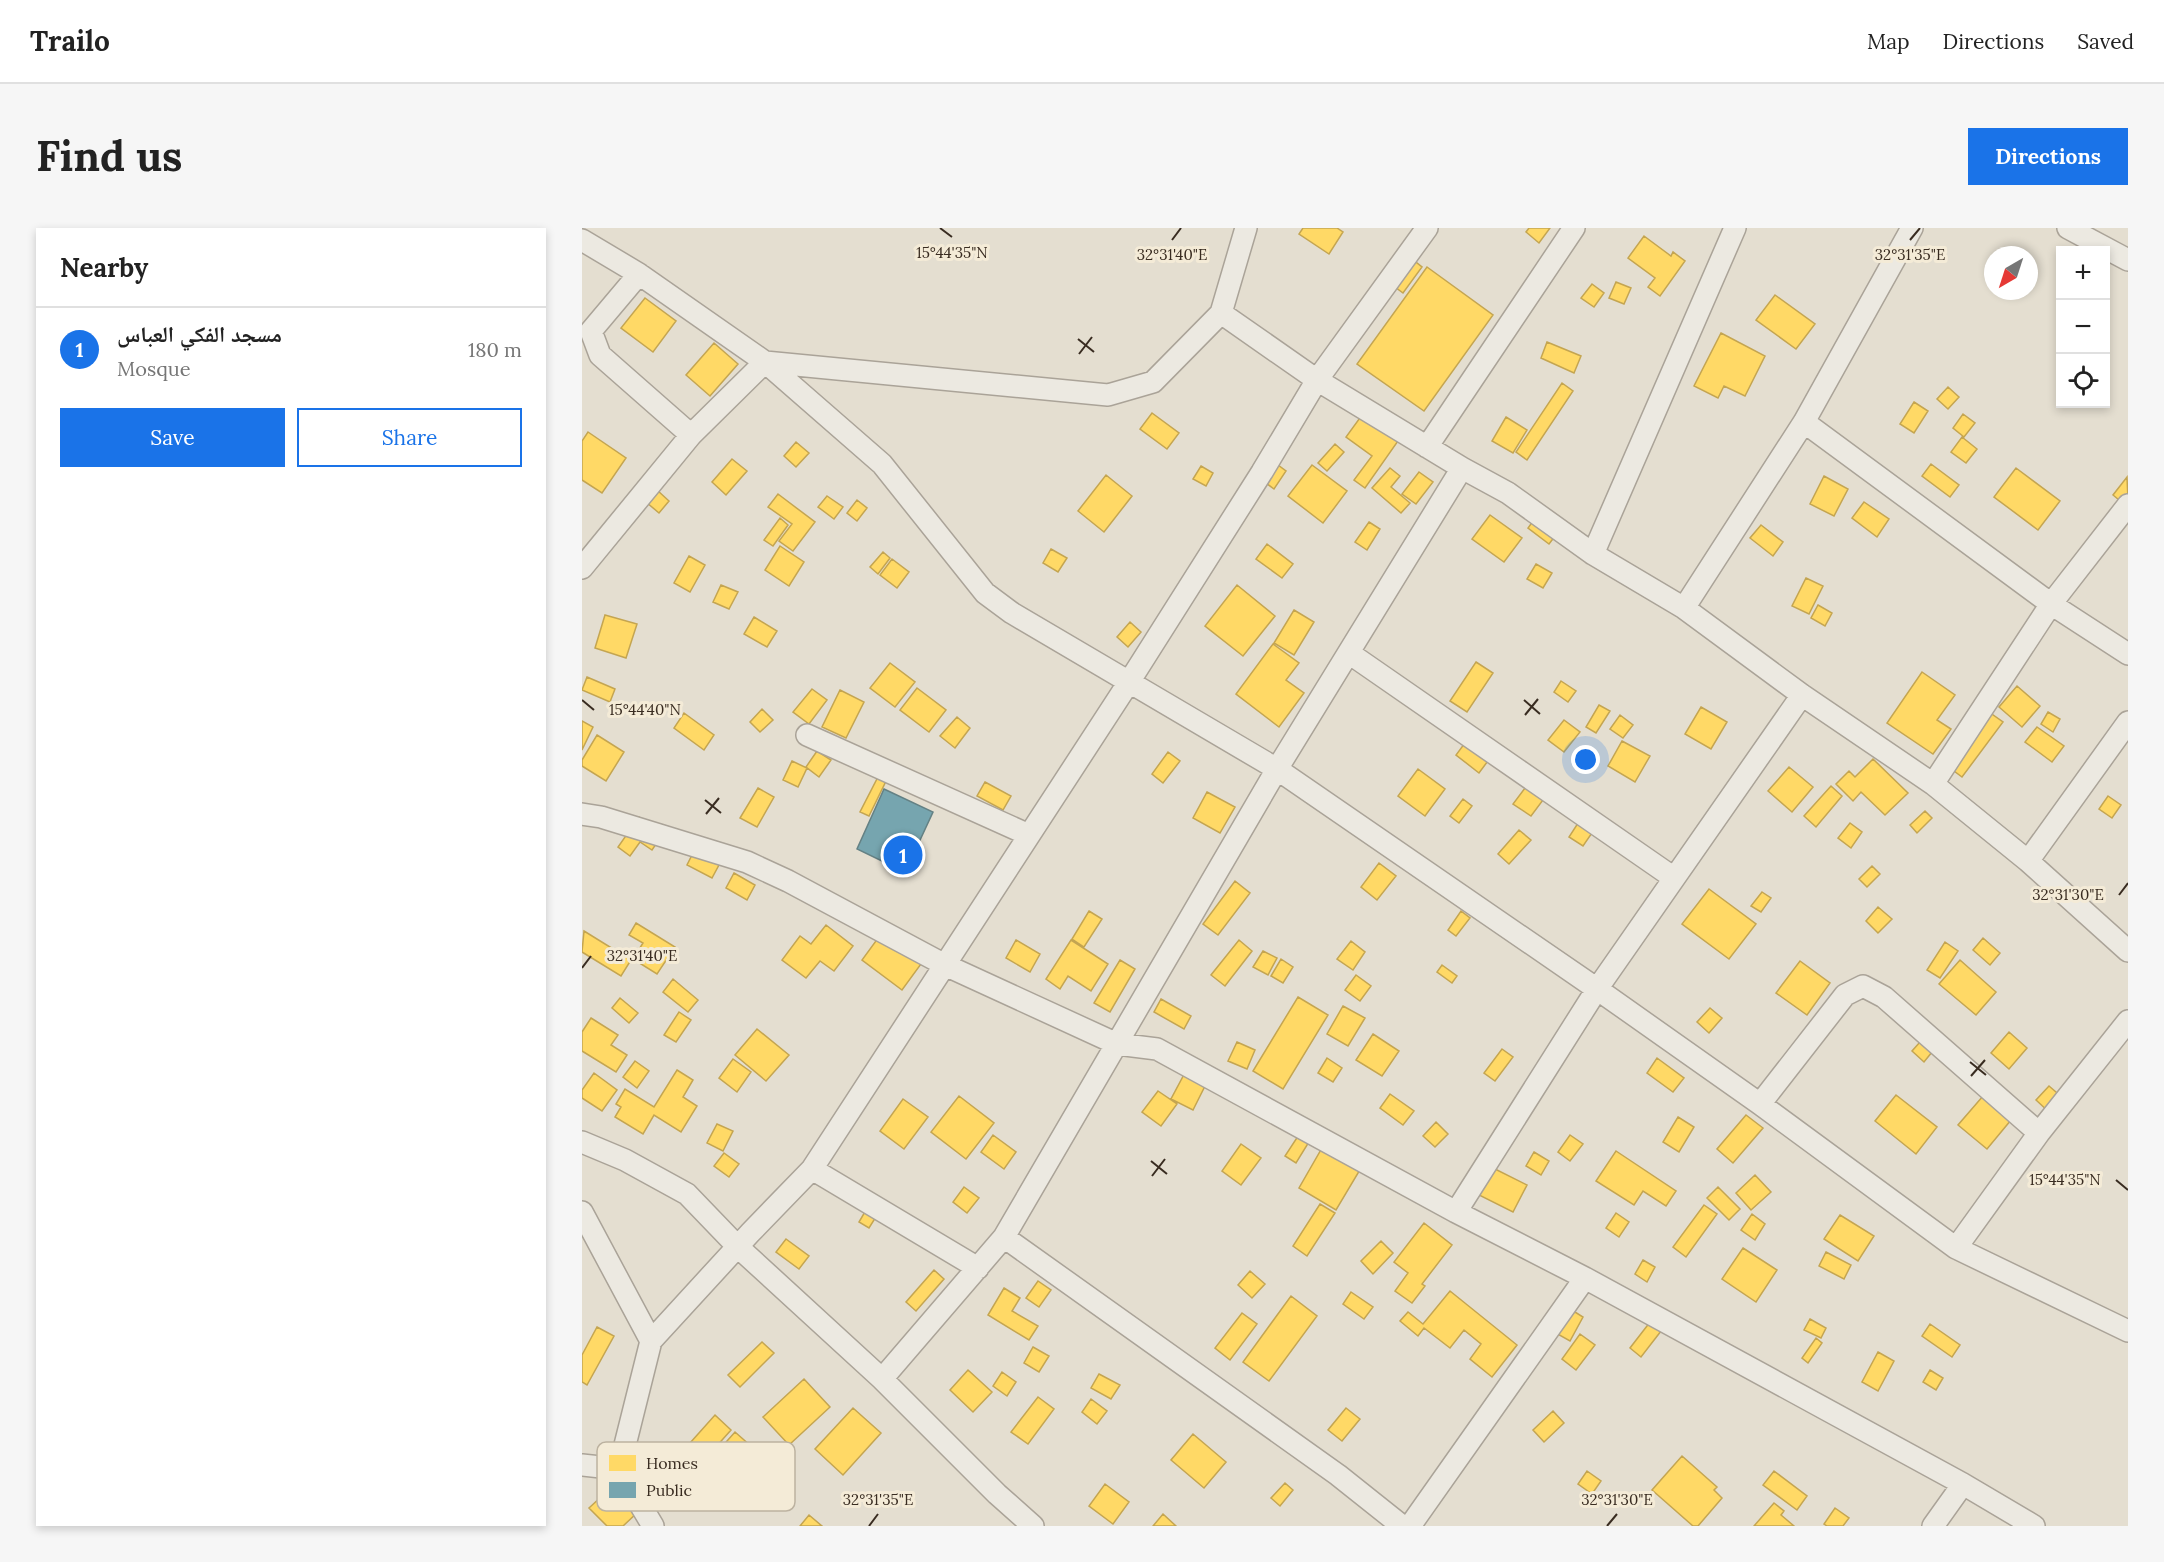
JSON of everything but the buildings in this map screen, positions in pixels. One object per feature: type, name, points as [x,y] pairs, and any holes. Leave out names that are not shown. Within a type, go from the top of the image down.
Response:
[{"type":"street","points":[[765,362],[1107,395],[1152,382],[1221,314],[1246,228]]},
{"type":"street","points":[[626,1442],[651,1341],[812,1169],[1129,682],[1262,472],[1317,380],[1427,228]]},
{"type":"street","points":[[1427,447],[1574,228]]},
{"type":"street","points":[[1593,554],[1735,228]]},
{"type":"street","points":[[1684,608],[1804,422],[1912,228]]},
{"type":"street","points":[[2068,228],[2128,260]]},
{"type":"street","points":[[582,240],[639,274],[765,362],[882,464],[985,593],[1012,613],[1277,769],[1597,989],[1760,1104],[1956,1248],[2128,1331]]},
{"type":"street","points":[[639,274],[591,331],[594,341],[600,355],[691,435]]},
{"type":"street","points":[[1221,314],[1317,380],[1462,468],[1508,493],[1593,554],[1684,608],[1803,695],[1933,784],[2028,861],[2128,951]]},
{"type":"street","points":[[582,568],[691,435],[765,362]]},
{"type":"street","points":[[1804,422],[2051,604],[2128,654]]},
{"type":"street","points":[[882,1379],[1004,1237],[1277,769],[1462,468]]},
{"type":"street","points":[[1933,784],[2051,604],[2128,505]]},
{"type":"street","points":[[1349,653],[1674,878]]},
{"type":"street","points":[[1456,1212],[1597,989],[1803,695]]},
{"type":"street","points":[[2028,861],[2128,722]]},
{"type":"street","points":[[807,735],[1029,835]]},
{"type":"street","points":[[582,814],[601,817],[747,862],[788,881],[945,965],[1118,1044],[1157,1049],[1456,1212],[1586,1278],[1963,1484],[2034,1526]]},
{"type":"street","points":[[1760,1104],[1845,995],[1863,986],[1884,997],[2039,1133]]},
{"type":"street","points":[[1956,1248],[2039,1133],[2128,1021]]},
{"type":"street","points":[[582,1142],[625,1160],[687,1194],[738,1247],[882,1379],[997,1494],[1033,1526]]},
{"type":"street","points":[[812,1169],[978,1268]]},
{"type":"street","points":[[582,1212],[651,1341]]},
{"type":"street","points":[[1004,1237],[1338,1475],[1402,1526]]},
{"type":"street","points":[[1410,1526],[1586,1278]]},
{"type":"street","points":[[582,1465],[597,1467]]},
{"type":"street","points":[[1933,1526],[1963,1484]]},
{"type":"street","points":[[644,1511],[653,1526]]},
{"type":"place","name":"مسجد الفكي العباس","points":[[903,855]]}]
